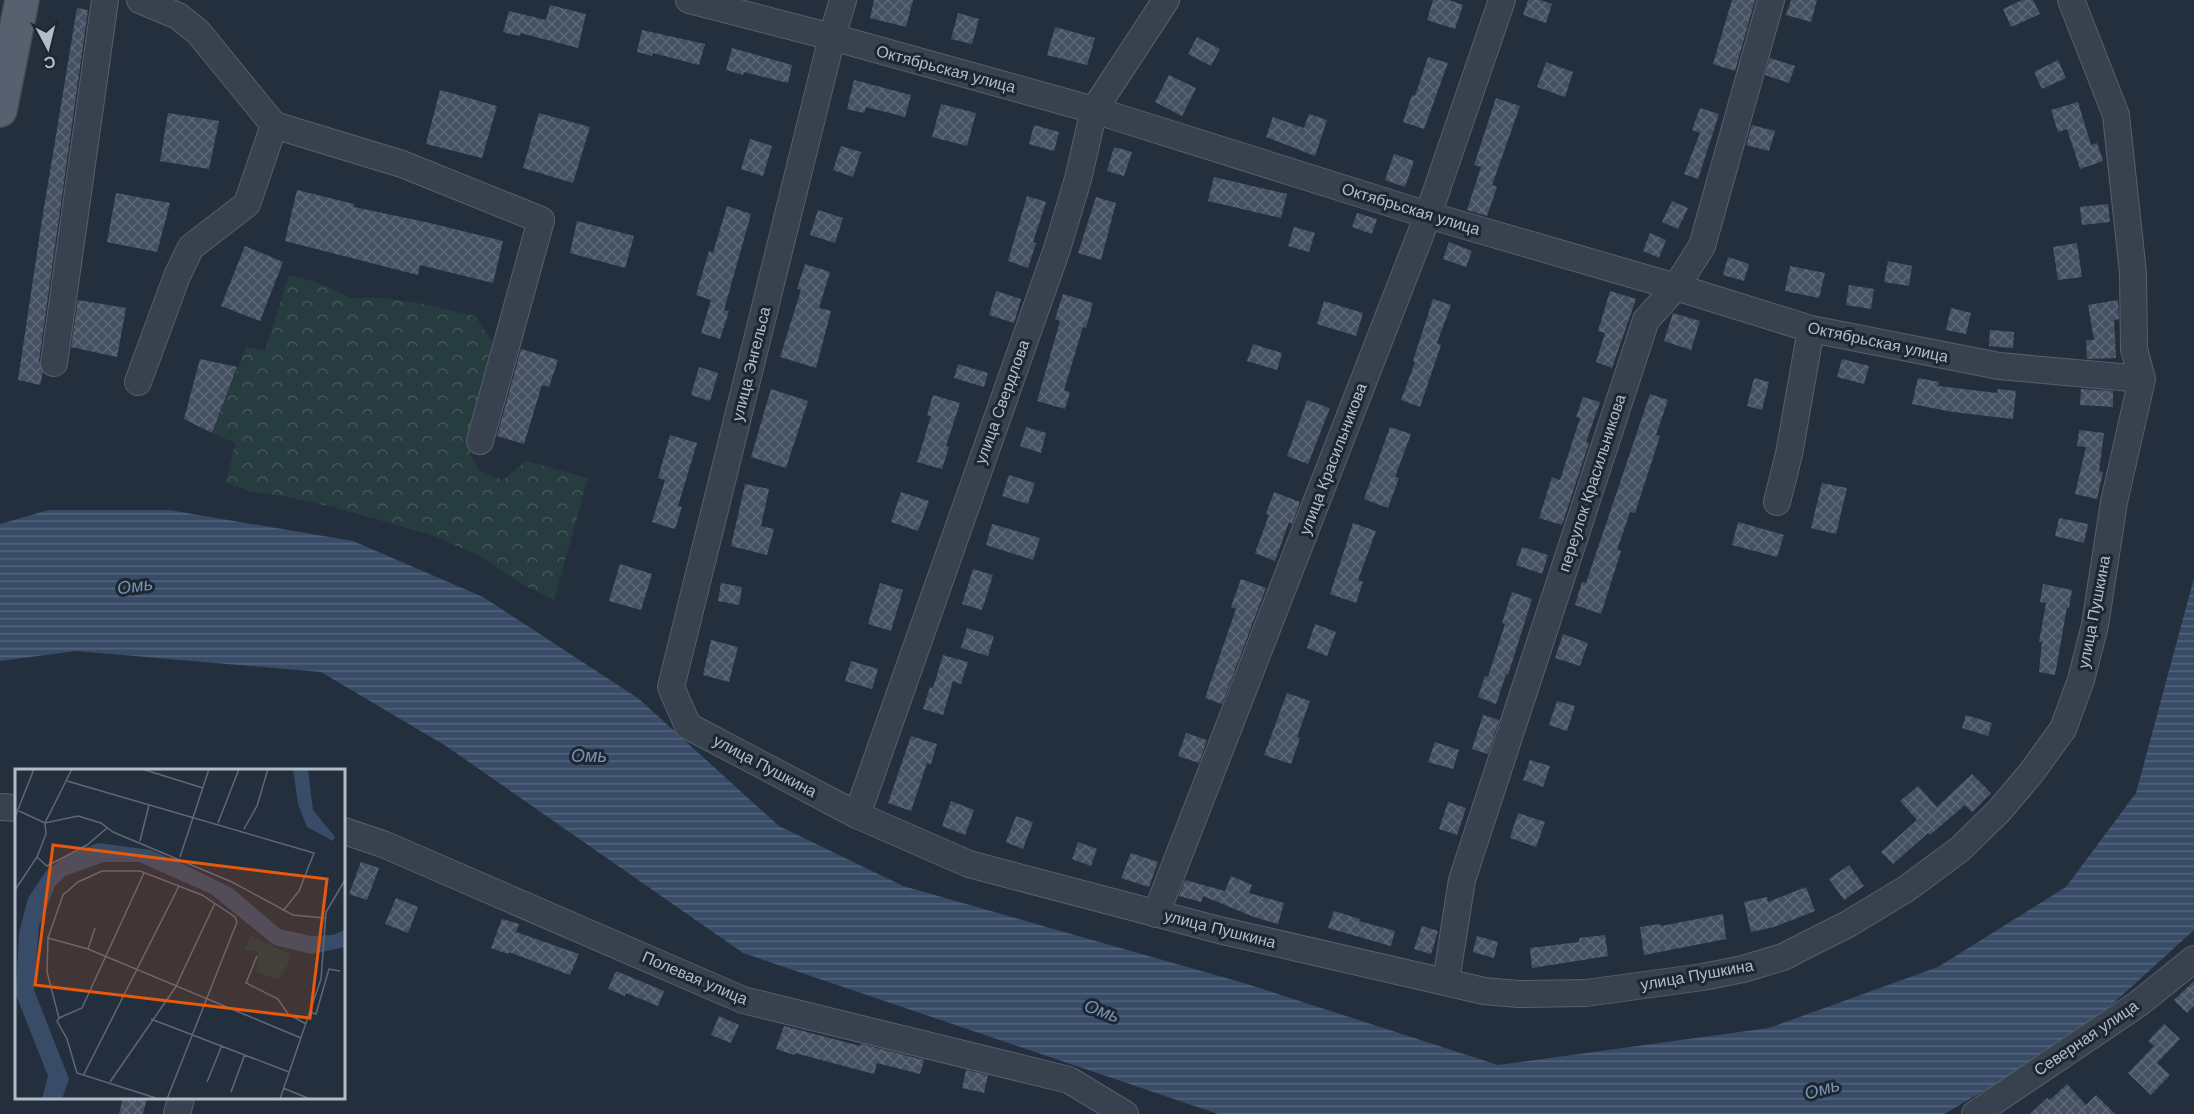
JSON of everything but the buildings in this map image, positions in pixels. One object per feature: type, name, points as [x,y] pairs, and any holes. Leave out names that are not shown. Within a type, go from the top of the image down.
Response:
[{"type":"main road","points":[[0,110],[6,47],[22,0]]},
{"type":"street","points":[[54,363],[105,0]]},
{"type":"street","points":[[140,0],[178,16],[198,32],[274,125],[402,164],[542,220],[480,441]]},
{"type":"street","name":"Октябрьская улица","points":[[688,0],[832,37],[1094,110],[1428,215],[1676,286],[1811,329],[1999,366],[2142,379]]},
{"type":"street","name":"улица Энгельса","points":[[688,726],[671,687],[843,0]]},
{"type":"street","name":"улица Свердлова","points":[[857,815],[1057,249],[1078,179],[1094,110],[1166,0]]},
{"type":"street","name":"улица Красильникова","points":[[1156,914],[1428,215],[1502,0]]},
{"type":"street","name":"переулок Красильникова","points":[[1446,981],[1462,880],[1646,320],[1676,286],[1702,246],[1771,0]]},
{"type":"street","name":"улица Пушкина","points":[[688,726],[857,815],[969,864],[1156,914],[1446,981],[1484,992],[1586,993],[1703,977],[1743,969],[1783,957],[1848,924],[1906,890],[1960,849],[1999,810],[2031,773],[2063,729],[2081,680],[2095,625],[2114,502],[2142,379],[2134,349],[2133,273],[2116,115],[2071,0]]},
{"type":"street","points":[[138,382],[177,276],[191,248],[247,204],[274,125]]},
{"type":"street","points":[[1777,502],[1789,454],[1811,329]]},
{"type":"street","points":[[0,807],[15,808]]},
{"type":"street","name":"Полевая улица","points":[[345,831],[383,843],[743,1000],[1069,1080],[1125,1114]]},
{"type":"street","name":"Северная улица","points":[[1975,1114],[2138,1004],[2194,960]]},
{"type":"street","points":[[177,1114],[181,1099]]},
{"type":"green space","points":[[289,275],[316,282],[351,298],[381,298],[418,303],[475,316],[493,343],[486,367],[481,401],[467,446],[478,470],[503,480],[526,461],[588,478],[554,600],[522,584],[476,554],[431,535],[337,508],[254,492],[226,483],[235,443],[212,433],[246,347],[265,351]]},
{"type":"water","name":"Омь","points":[[49,510],[169,510],[353,541],[483,597],[639,699],[779,826],[903,886],[1247,984],[1498,1065],[1769,1028],[1938,967],[2066,887],[2136,793],[2194,578],[2194,930],[2075,1038],[1944,1114],[1218,1114],[743,953],[446,746],[321,672],[76,651],[0,661],[0,524]]}]
